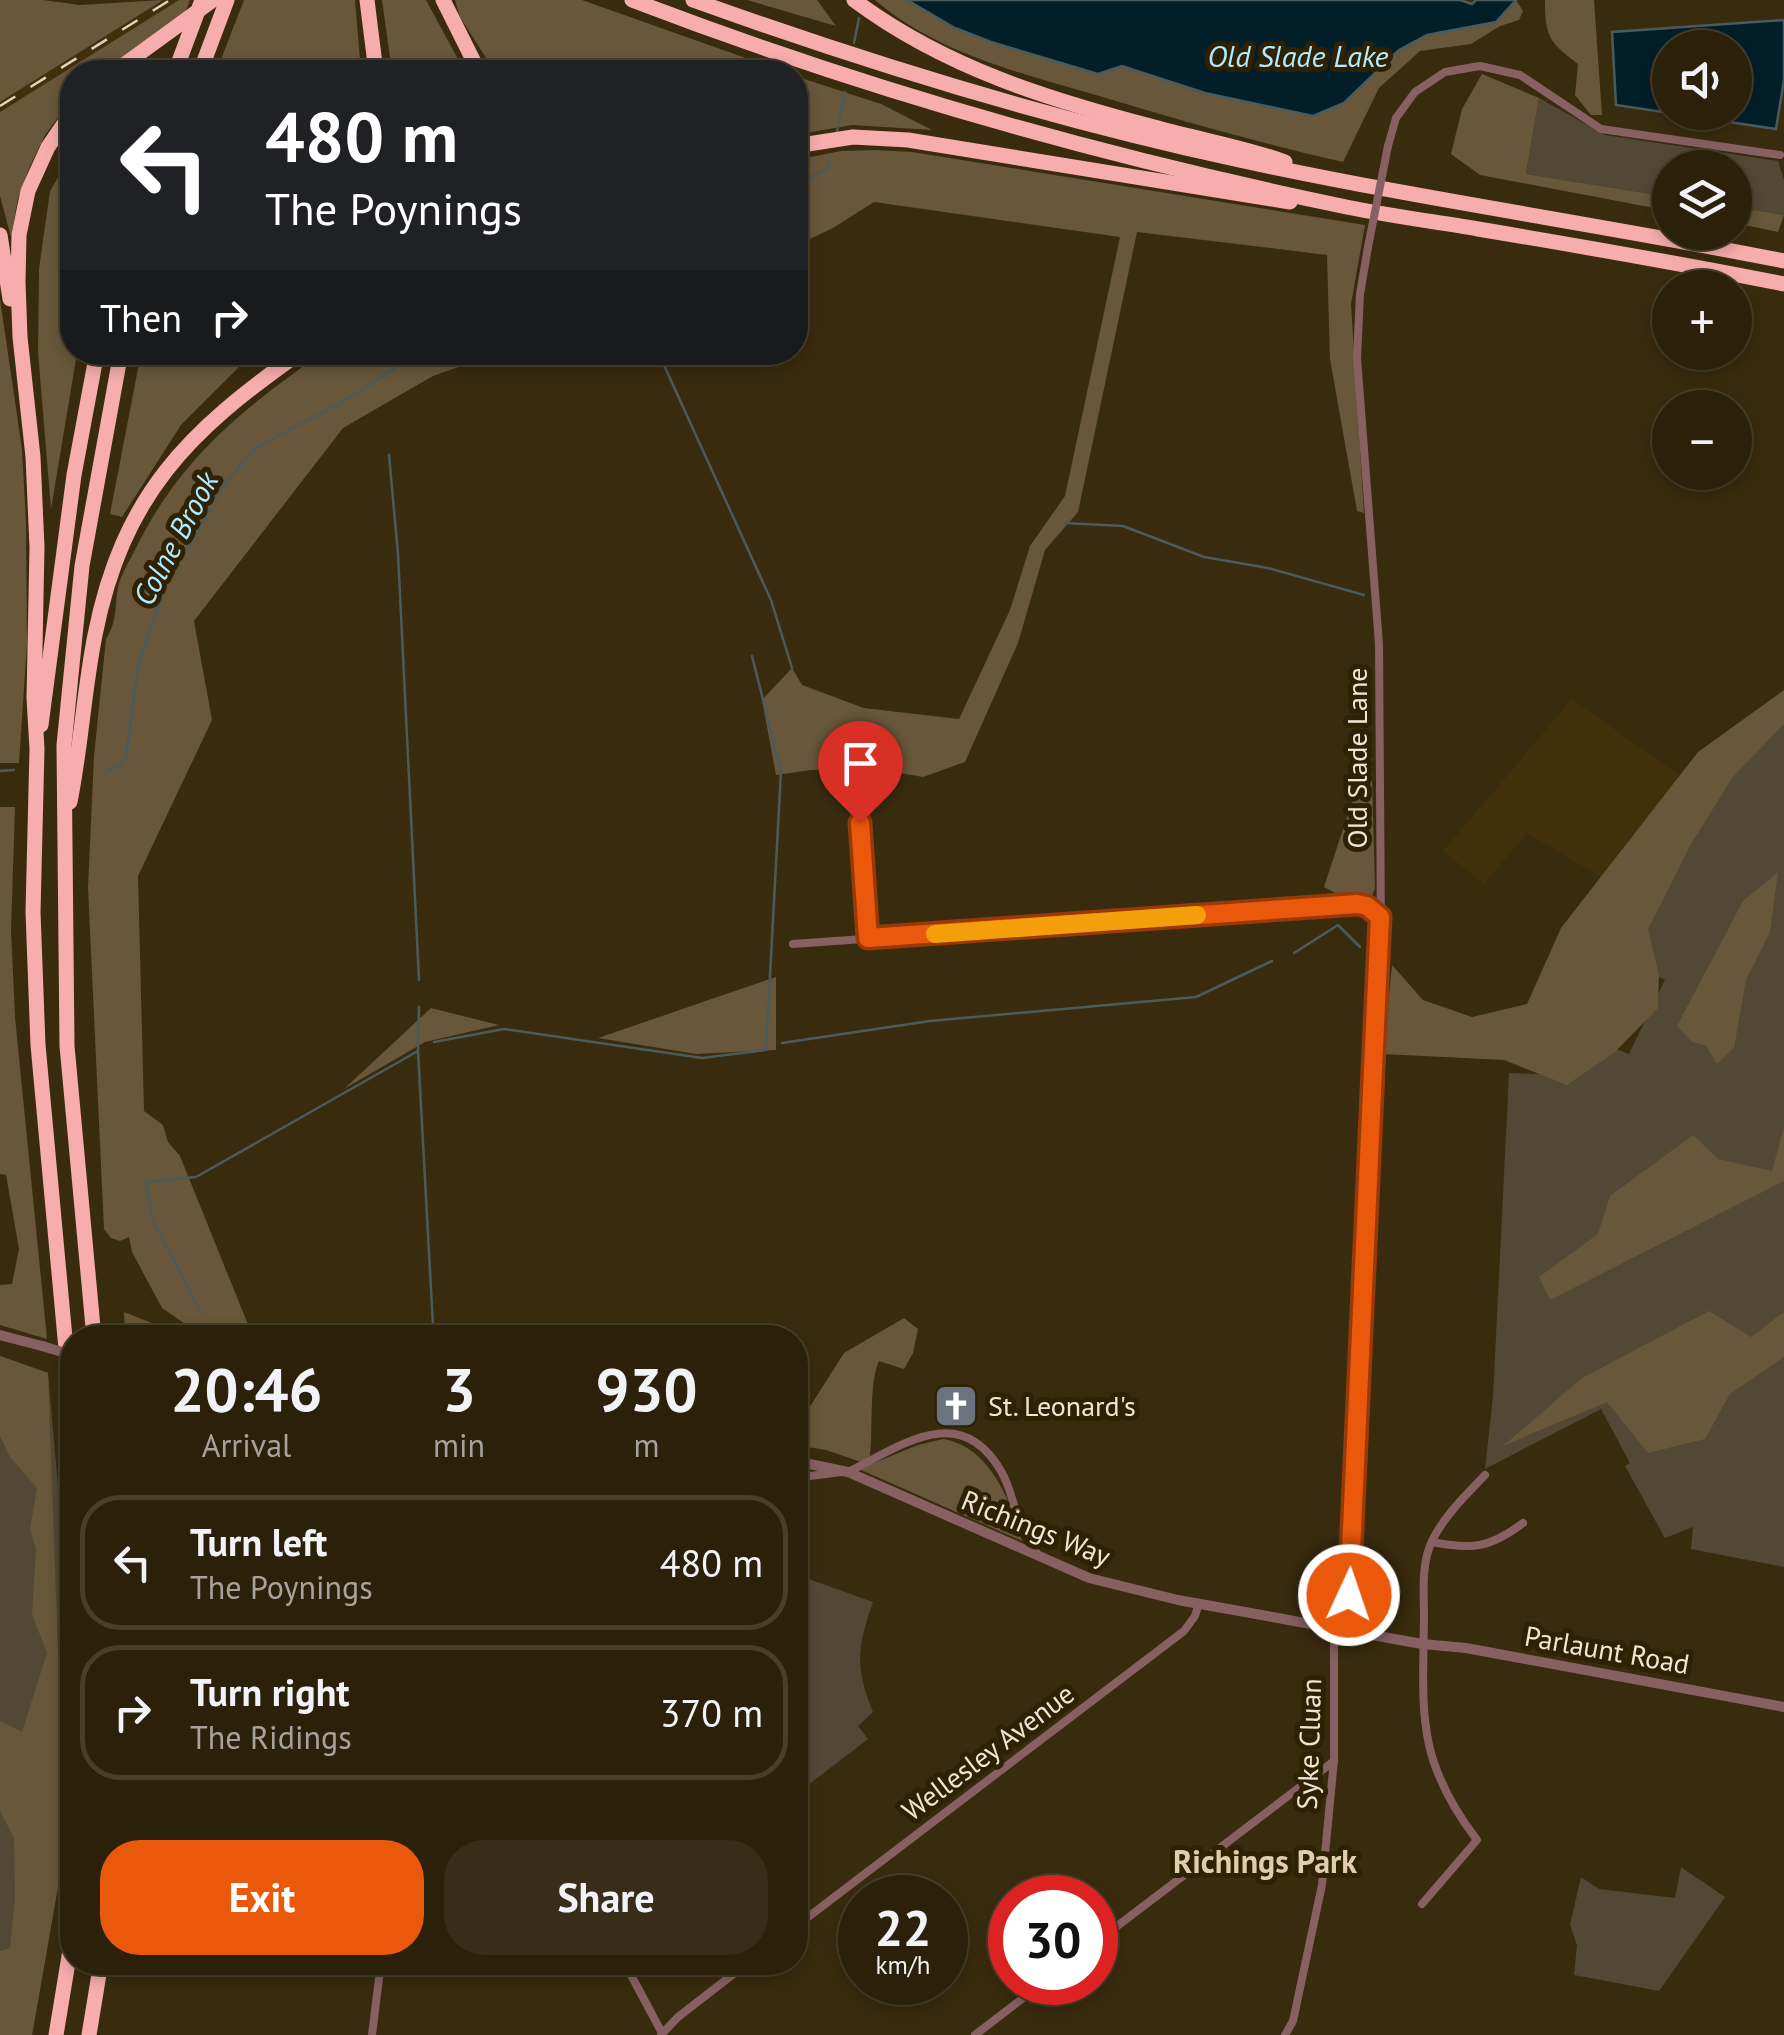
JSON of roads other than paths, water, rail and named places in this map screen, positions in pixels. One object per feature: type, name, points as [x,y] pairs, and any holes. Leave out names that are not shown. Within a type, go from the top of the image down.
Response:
[{"type":"highway","points":[[180,60],[202,0]]},
{"type":"highway","points":[[130,60],[213,0]]},
{"type":"highway","points":[[205,60],[227,0]]},
{"type":"highway","points":[[367,0],[374,60]]},
{"type":"highway","points":[[443,0],[472,60]]},
{"type":"highway","points":[[632,0],[799,60]]},
{"type":"highway","points":[[692,0],[978,94],[1143,138],[1341,181],[1784,261]]},
{"type":"highway","points":[[854,0],[912,40],[994,78],[1119,118],[1261,153],[1341,181]]},
{"type":"highway","points":[[808,63],[1013,127],[1339,206],[1784,284]]},
{"type":"highway","points":[[60,130],[42,158],[22,213],[18,250],[20,337],[36,526],[33,912],[41,1093],[63,1325]]},
{"type":"highway","points":[[808,144],[853,138],[908,140],[1263,200],[1339,206]]},
{"type":"highway","points":[[0,236],[20,337]]},
{"type":"highway","points":[[37,749],[74,475],[95,365]]},
{"type":"highway","points":[[93,1325],[67,1046],[64,745],[76,612],[95,482],[118,365]]},
{"type":"highway","points":[[265,376],[275,365]]},
{"type":"highway","points":[[66,826],[95,637],[121,548],[143,503],[180,452],[213,418],[282,365]]},
{"type":"highway","points":[[56,2035],[66,1975]]},
{"type":"highway","points":[[89,2035],[99,1975]]},
{"type":"street","name":"Old Slade Lane","points":[[1347,1631],[1380,917],[1379,644],[1357,358],[1360,294],[1396,118],[1415,92],[1446,72],[1480,66],[1520,75],[1601,128],[1780,156]]},
{"type":"street","points":[[860,823],[868,938]]},
{"type":"street","points":[[794,944],[1357,904],[1367,906],[1380,917]]},
{"type":"street","points":[[0,1335],[60,1351]]},
{"type":"street","points":[[808,1476],[847,1472],[926,1434],[954,1432],[976,1441],[1001,1470],[1021,1525],[1038,1556]]},
{"type":"street","name":"Richings Way","points":[[808,1463],[847,1472],[1089,1578],[1199,1604],[1347,1631]]},
{"type":"street","points":[[1422,1904],[1476,1840],[1454,1810],[1426,1741],[1424,1568],[1432,1542],[1454,1508],[1485,1475]]},
{"type":"street","points":[[1432,1542],[1477,1546],[1500,1540],[1523,1523]]},
{"type":"street","name":"Wellesley Avenue","points":[[808,1918],[1184,1630],[1196,1616],[1199,1604]]},
{"type":"street","name":"Syke Cluan","points":[[1285,2035],[1294,2021],[1322,1885],[1334,1760],[1334,1628]]},
{"type":"street","name":"Parlaunt Road","points":[[1347,1631],[1466,1648],[1784,1706]]},
{"type":"street","points":[[1118,1925],[1334,1760]]},
{"type":"street","points":[[372,2035],[379,1975]]},
{"type":"street","points":[[631,1975],[662,2034],[733,1975]]},
{"type":"street","points":[[975,2035],[1014,2005]]},
{"type":"water","name":"Old Slade Lake","points":[[907,0],[1460,0],[1472,4],[1476,0],[1516,0],[1496,22],[1427,35],[1399,50],[1344,103],[1313,116],[1205,93],[1122,66],[1098,74],[991,42],[955,28]]},
{"type":"water","points":[[1784,20],[1784,80],[1776,129],[1752,125],[1752,30],[1652,30],[1652,110],[1616,105],[1612,32]]},
{"type":"waterway","name":"Colne Brook","points":[[854,43],[859,18]]},
{"type":"waterway","name":"Colne Brook","points":[[837,131],[845,92]]},
{"type":"waterway","name":"Colne Brook","points":[[808,178],[827,169],[831,156]]},
{"type":"waterway","name":"Colne Brook","points":[[104,773],[122,764],[126,757],[138,666],[165,588],[225,483],[257,447],[342,402],[400,365]]},
{"type":"waterway","points":[[664,365],[771,600],[792,668]]},
{"type":"waterway","points":[[389,455],[398,554],[419,980]]},
{"type":"waterway","points":[[1064,523],[1123,526],[1204,557],[1268,568],[1364,595]]},
{"type":"waterway","points":[[434,1042],[504,1029],[702,1058],[766,1050],[781,771],[752,656]]},
{"type":"waterway","name":"Colne Brook","points":[[0,771],[14,770]]},
{"type":"waterway","points":[[1294,953],[1338,925],[1360,947]]},
{"type":"waterway","points":[[782,1043],[930,1021],[1196,997],[1272,961]]},
{"type":"waterway","points":[[419,1007],[433,1325]]},
{"type":"waterway","points":[[201,1312],[153,1221],[146,1182],[196,1177],[418,1051]]},
{"type":"railway","points":[[74,60],[170,0]]},
{"type":"railway","points":[[0,106],[60,69]]},
{"type":"place","name":"St. Leonard's","points":[[956,1406]]},
{"type":"district","name":"Richings Park","points":[[1265,1862]]}]
